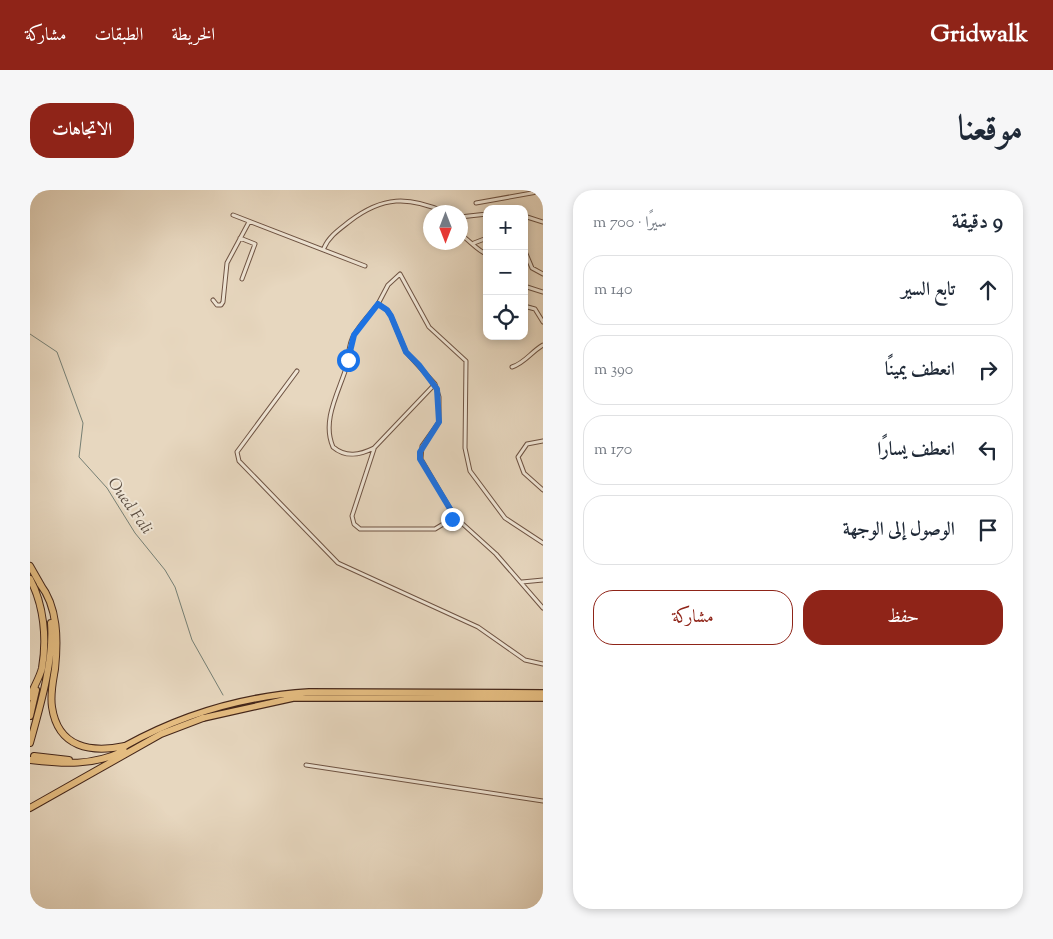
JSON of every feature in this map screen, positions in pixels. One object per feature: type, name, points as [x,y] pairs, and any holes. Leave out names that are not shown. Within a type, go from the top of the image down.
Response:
[{"type":"highway","points":[[30,566],[48,596],[55,621],[56,657],[52,701],[57,724],[70,740],[84,748],[101,750],[125,746]]},
{"type":"highway","points":[[30,579],[42,617],[44,632],[42,670],[30,716]]},
{"type":"highway","points":[[30,743],[47,669],[52,634],[50,615],[40,584]]},
{"type":"highway","points":[[30,697],[42,670]]},
{"type":"highway","points":[[30,756],[80,760],[108,754],[180,719],[279,694],[309,692],[543,693]]},
{"type":"highway","points":[[30,760],[70,764],[97,761],[122,752],[178,725],[293,698],[543,698]]},
{"type":"highway","points":[[30,808],[161,734],[190,722]]},
{"type":"street","points":[[476,203],[543,191]]},
{"type":"street","points":[[324,248],[327,241],[365,209],[385,201],[408,201],[423,205]]},
{"type":"street","points":[[468,216],[483,214]]},
{"type":"street","points":[[233,215],[324,248],[365,266]]},
{"type":"street","points":[[528,217],[543,222]]},
{"type":"street","points":[[214,300],[217,305],[221,305],[223,302],[227,263],[249,222]]},
{"type":"street","points":[[240,238],[255,244],[242,279]]},
{"type":"street","points":[[468,239],[474,243],[479,252],[483,253]]},
{"type":"street","points":[[474,243],[483,240]]},
{"type":"street","points":[[525,250],[532,268],[543,274]]},
{"type":"street","points":[[374,448],[355,454],[345,454],[336,450],[331,442],[330,419],[335,395],[348,360],[351,342],[378,304],[388,286],[400,274],[429,327],[466,361],[465,448],[470,471],[505,518],[543,543]]},
{"type":"street","points":[[528,287],[543,292]]},
{"type":"street","points":[[378,304],[387,310],[391,316],[406,352],[435,384],[440,415],[439,422],[422,446],[420,459],[455,517],[492,550],[543,608]]},
{"type":"street","points":[[528,307],[535,308],[543,322]]},
{"type":"street","points":[[512,367],[526,360],[543,345]]},
{"type":"street","points":[[297,371],[237,452],[239,461],[338,562],[478,627],[525,660],[543,664]]},
{"type":"street","points":[[435,384],[374,448],[352,516],[354,524],[360,529],[435,529],[455,517]]},
{"type":"street","points":[[543,441],[527,444],[518,457],[524,473],[543,490]]},
{"type":"street","points":[[522,582],[543,580]]},
{"type":"street","points":[[306,766],[543,801]]},
{"type":"waterway","name":"Oued Fali","points":[[30,334],[57,352],[83,423],[79,457],[107,488],[135,533],[165,570],[175,587],[192,640],[223,695]]},
{"type":"route","points":[[348,360],[354,335],[378,304],[387,310],[391,316],[406,352],[435,384],[437,389],[439,397],[439,422],[422,446],[420,459],[455,517],[452,519]]}]
